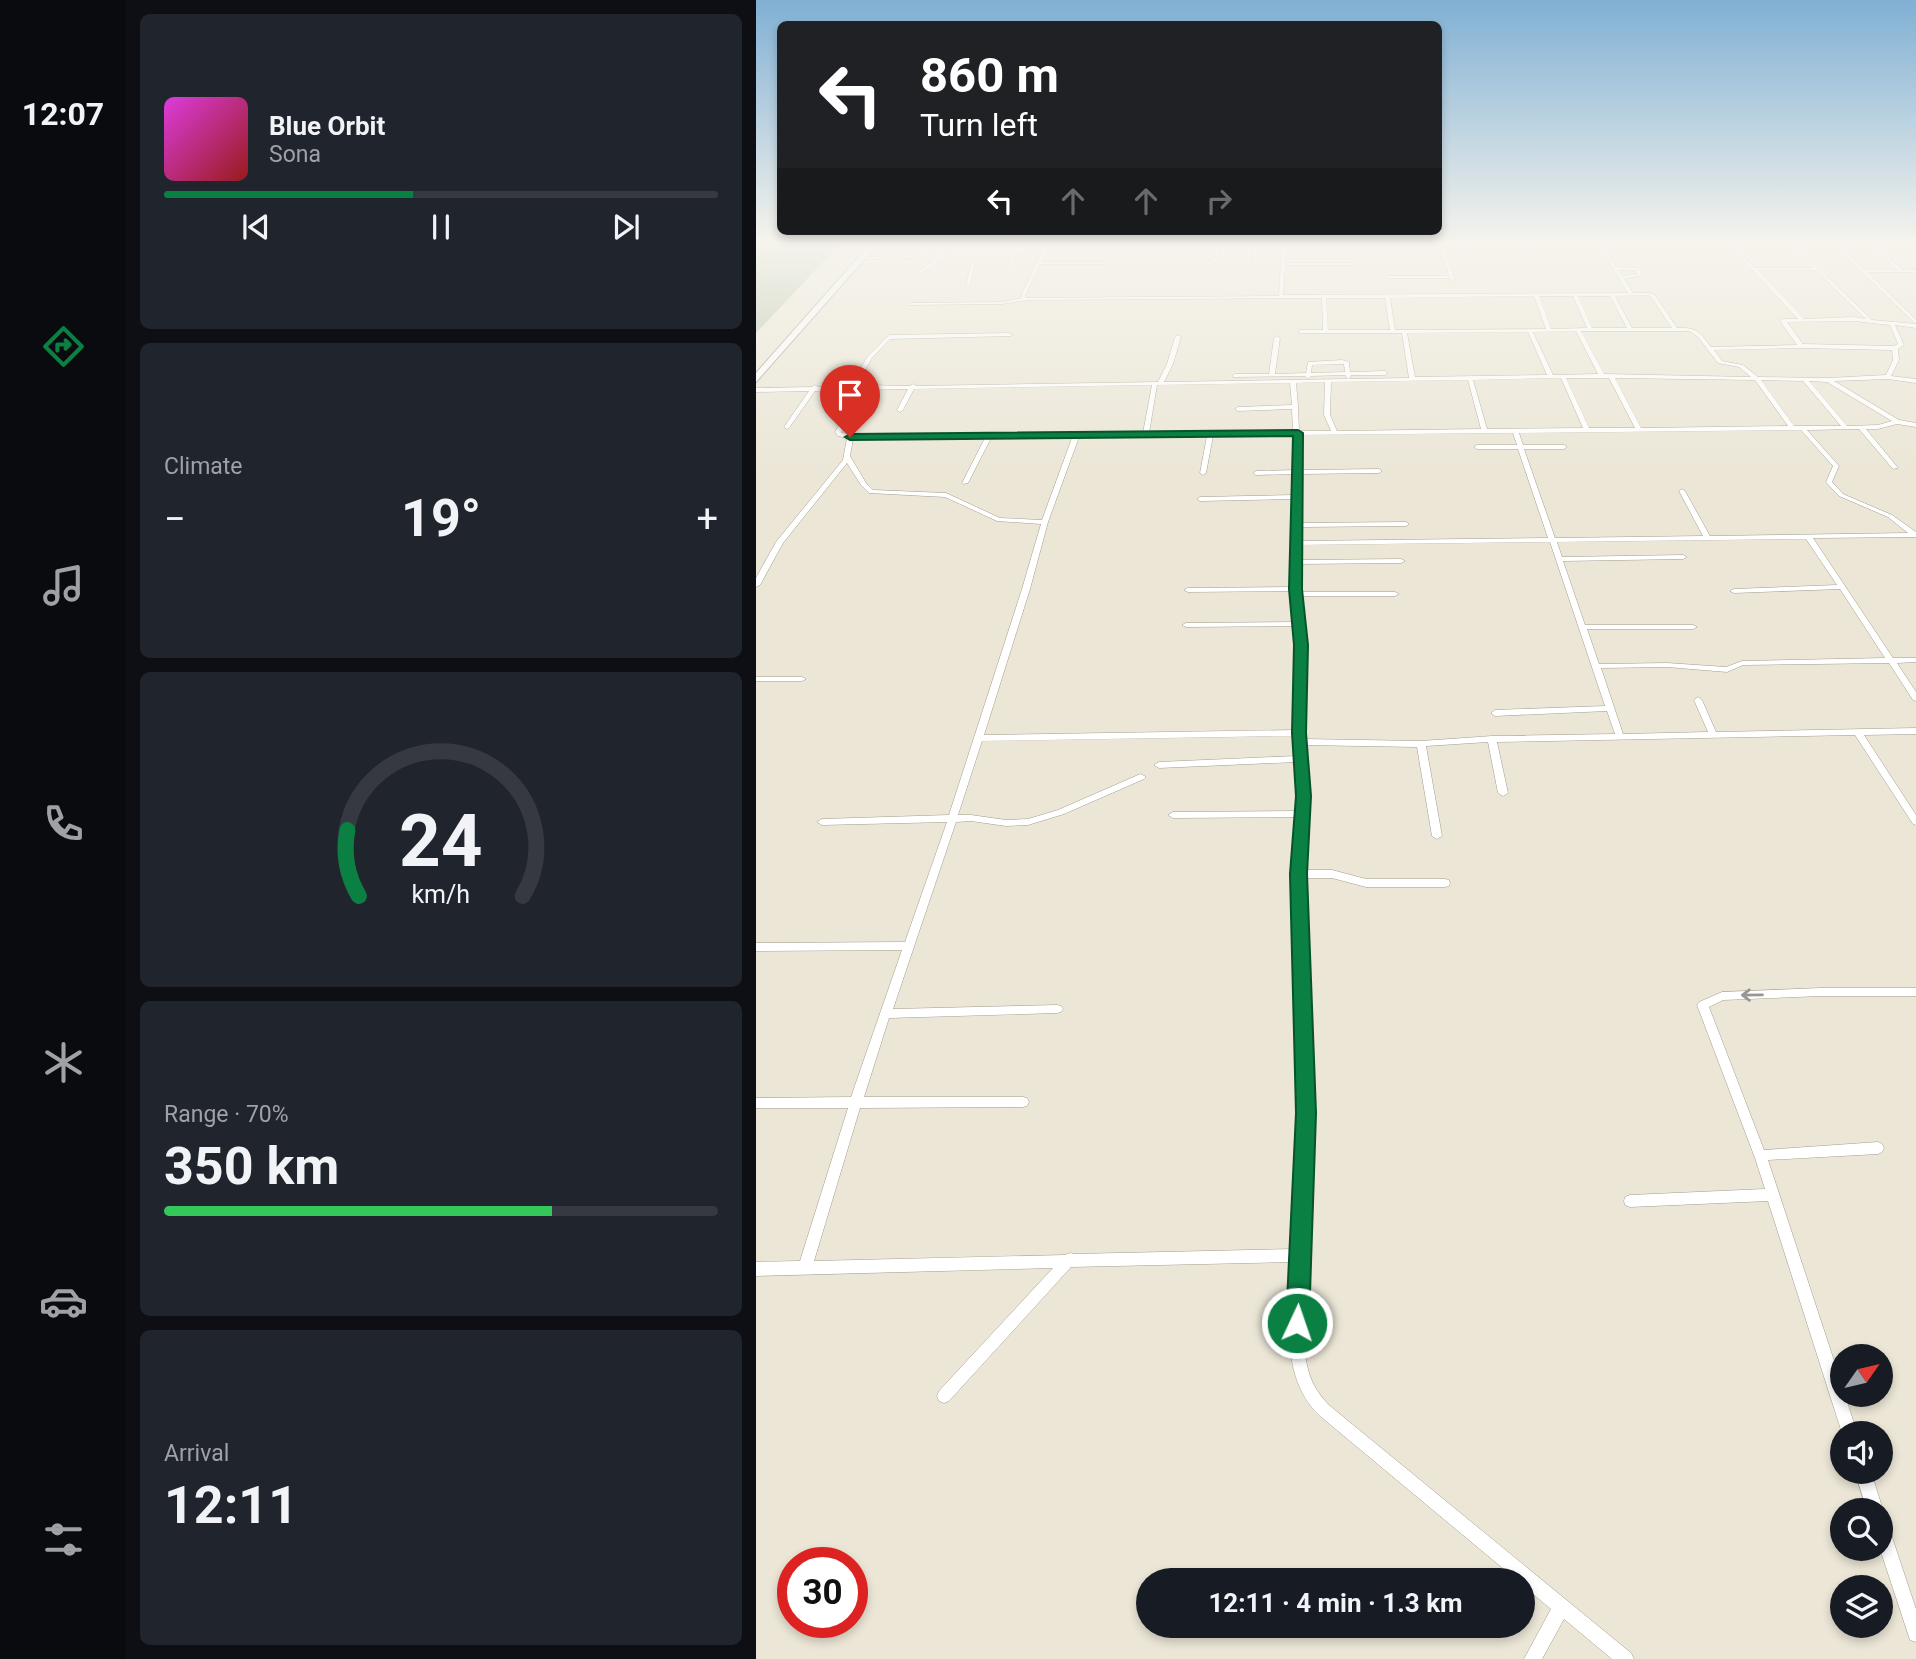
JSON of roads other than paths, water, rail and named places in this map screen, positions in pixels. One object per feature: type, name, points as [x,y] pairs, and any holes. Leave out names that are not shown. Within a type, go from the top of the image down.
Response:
[{"type":"main road","points":[[756,379],[806,321]]},
{"type":"street","points":[[1325,321],[1326,332]]},
{"type":"street","points":[[1391,321],[1393,331]]},
{"type":"street","points":[[1546,321],[1549,330]]},
{"type":"street","points":[[1586,321],[1590,330]]},
{"type":"street","points":[[1626,321],[1630,329]]},
{"type":"street","points":[[1670,321],[1675,329]]},
{"type":"street","points":[[1793,321],[1782,323],[1801,346]]},
{"type":"street","points":[[1880,321],[1916,324]]},
{"type":"street","points":[[1710,349],[1801,346],[1895,348],[1901,345],[1892,323]]},
{"type":"street","points":[[1301,332],[1630,329],[1696,331],[1720,362],[1741,366],[1757,379],[1792,427]]},
{"type":"street","points":[[1530,330],[1551,377]]},
{"type":"street","points":[[1578,330],[1602,376]]},
{"type":"street","points":[[1404,331],[1411,376]]},
{"type":"street","points":[[852,387],[870,357],[889,337],[1009,335]]},
{"type":"street","points":[[1145,436],[1160,381],[1178,337]]},
{"type":"street","points":[[1272,375],[1278,338]]},
{"type":"street","points":[[1888,377],[1896,360],[1895,348]]},
{"type":"street","points":[[1308,377],[1309,363],[1345,363],[1348,376]]},
{"type":"street","points":[[1160,381],[1272,375],[1828,380],[1888,377],[1916,382]]},
{"type":"street","points":[[756,390],[1160,381],[1293,382],[1308,377],[1328,380],[1348,376]]},
{"type":"street","points":[[1611,376],[1639,429]]},
{"type":"street","points":[[1563,377],[1587,430]]},
{"type":"street","points":[[1470,378],[1483,431]]},
{"type":"street","points":[[1804,379],[1844,427]]},
{"type":"street","points":[[1328,380],[1327,415],[1335,433]]},
{"type":"street","points":[[1828,380],[1897,422],[1916,425]]},
{"type":"street","points":[[1293,382],[1299,472],[1296,592],[1300,624],[1299,874],[1306,1113],[1298,1364],[1304,1388],[1311,1399],[1625,1659]]},
{"type":"street","points":[[900,410],[914,386]]},
{"type":"street","points":[[787,427],[815,387]]},
{"type":"street","points":[[863,387],[838,432],[840,435],[1210,436],[1861,427],[1885,426],[1897,422]]},
{"type":"street","points":[[1238,409],[1296,407]]},
{"type":"street","points":[[1802,427],[1836,466],[1829,480],[1830,485],[1846,498],[1898,522],[1915,535]]},
{"type":"street","points":[[1861,427],[1895,468]]},
{"type":"street","points":[[1515,431],[1620,737]]},
{"type":"street","points":[[805,1267],[856,1101],[952,820],[1045,522],[1076,436]]},
{"type":"street","points":[[1203,473],[1210,436]]},
{"type":"street","points":[[756,585],[780,542],[847,457],[850,437]]},
{"type":"street","points":[[965,482],[989,437]]},
{"type":"street","points":[[1477,447],[1564,447]]},
{"type":"street","points":[[847,457],[871,492],[946,495],[999,520],[1045,522]]},
{"type":"street","points":[[1256,473],[1379,471]]},
{"type":"street","points":[[1682,491],[1708,538]]},
{"type":"street","points":[[1200,499],[1298,497]]},
{"type":"street","points":[[1298,526],[1406,524]]},
{"type":"street","points":[[1298,542],[1915,535]]},
{"type":"street","points":[[1808,536],[1916,698]]},
{"type":"street","points":[[1558,558],[1683,557]]},
{"type":"street","points":[[1297,562],[1401,561]]},
{"type":"street","points":[[1734,591],[1843,587]]},
{"type":"street","points":[[1188,590],[1395,594]]},
{"type":"street","points":[[1186,625],[1300,624]]},
{"type":"street","points":[[1581,627],[1693,627]]},
{"type":"street","points":[[1595,666],[1667,666],[1727,670],[1742,663],[1916,660]]},
{"type":"street","points":[[756,680],[802,679]]},
{"type":"street","points":[[1698,699],[1713,735]]},
{"type":"street","points":[[1495,713],[1611,708]]},
{"type":"street","points":[[979,738],[1299,738],[1420,744],[1492,739],[1916,731]]},
{"type":"street","points":[[1858,732],[1916,822]]},
{"type":"street","points":[[1492,739],[1503,793]]},
{"type":"street","points":[[1420,744],[1437,835]]},
{"type":"street","points":[[1159,765],[1301,759]]},
{"type":"street","points":[[822,822],[971,818],[1006,823],[1028,822],[1070,808],[1141,777]]},
{"type":"street","points":[[1173,815],[1301,814]]},
{"type":"street","points":[[1299,874],[1332,874],[1366,883],[1446,883]]},
{"type":"street","points":[[756,947],[909,946]]},
{"type":"street","points":[[1846,1421],[1760,1158],[1703,1004],[1722,996],[1916,992]]},
{"type":"street","points":[[885,1014],[1057,1009]]},
{"type":"street","points":[[756,1103],[1023,1102]]},
{"type":"street","points":[[1760,1158],[1766,1154],[1878,1148]]},
{"type":"street","points":[[1630,1201],[1772,1195]]},
{"type":"street","points":[[756,1269],[1301,1255]]},
{"type":"street","points":[[944,1396],[1070,1259]]},
{"type":"street","points":[[1892,1561],[1916,1634]]},
{"type":"street","points":[[1533,1659],[1562,1606]]}]
